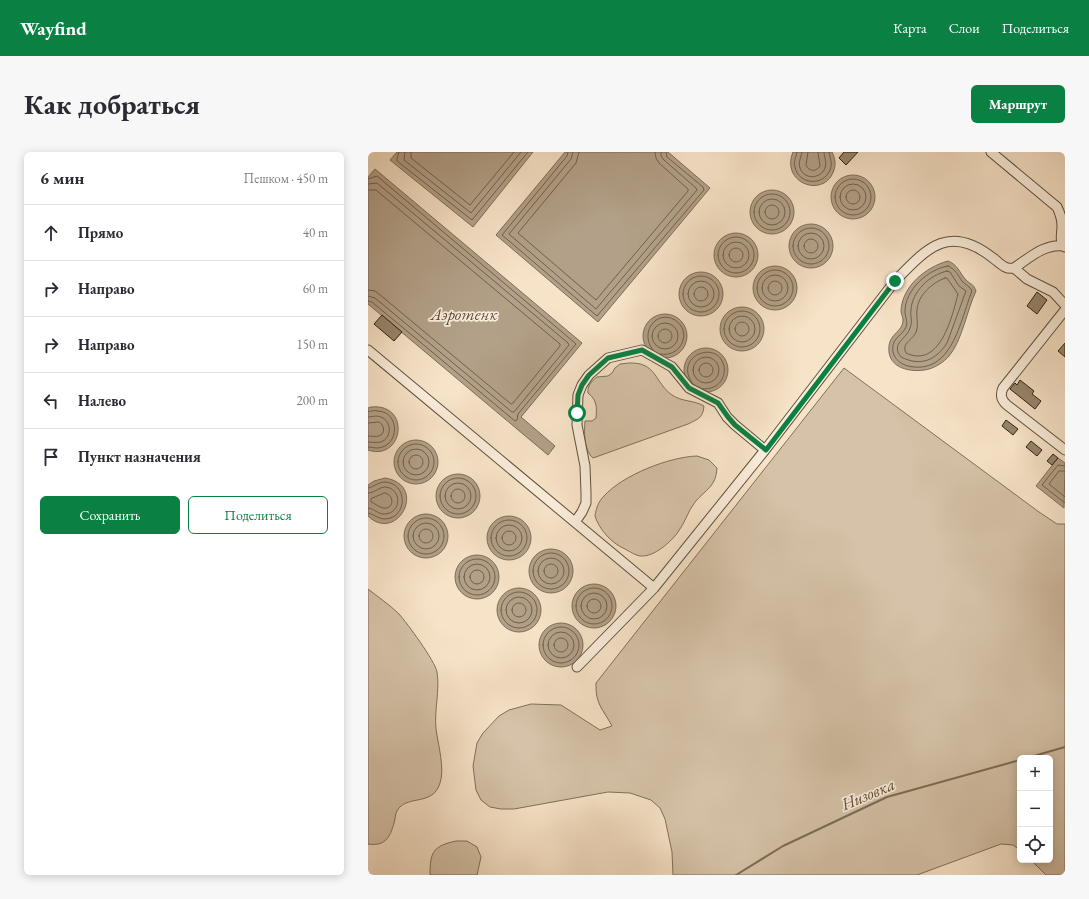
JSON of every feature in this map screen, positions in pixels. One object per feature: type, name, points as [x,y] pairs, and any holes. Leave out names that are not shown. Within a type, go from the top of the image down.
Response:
[{"type":"lane","points":[[991,152],[1057,207],[1061,218],[1061,239],[1064,247]]},
{"type":"lane","points":[[577,667],[654,588],[766,450],[895,281],[924,253],[944,243],[960,241],[970,243],[979,248],[1008,269],[1014,268],[1046,248],[1058,245],[1064,247]]},
{"type":"lane","points":[[1014,268],[1027,279],[1053,292],[1065,305]]},
{"type":"lane","points":[[1065,310],[1003,388],[1001,396],[1002,400],[1007,405],[1065,450]]},
{"type":"lane","points":[[368,350],[654,588]]},
{"type":"lane","points":[[575,522],[586,503],[584,466],[577,425],[578,395],[582,385],[589,375],[608,358],[642,350],[672,367],[689,388],[718,403],[735,425],[766,450]]},
{"type":"shaded area","points":[[629,363],[645,366],[650,369],[666,390],[672,395],[704,406],[701,416],[688,424],[593,458],[586,446],[585,436],[585,421],[592,421],[596,418],[596,404],[588,393],[589,386],[597,377],[608,376],[620,364]]},
{"type":"shaded area","points":[[844,368],[1039,512],[1057,524],[1065,524],[1065,875],[1046,875],[1034,863],[1053,863],[1053,755],[1017,755],[1017,848],[1013,845],[1001,844],[917,875],[673,875],[672,852],[665,819],[660,808],[651,800],[630,793],[608,792],[514,809],[501,809],[490,807],[481,800],[476,790],[473,766],[477,743],[483,733],[499,716],[509,710],[531,704],[561,705],[600,730],[612,726],[598,701],[596,683]]},
{"type":"shaded area","points":[[697,456],[709,460],[717,468],[715,480],[695,502],[675,536],[667,544],[651,554],[639,556],[615,543],[606,535],[599,526],[595,516],[600,501],[612,488],[634,474],[647,468],[673,460]]},
{"type":"shaded area","points":[[368,589],[388,604],[408,625],[435,667],[438,679],[436,729],[441,756],[442,771],[440,783],[437,790],[432,795],[401,806],[397,812],[390,835],[380,844],[368,844]]},
{"type":"shaded area","points":[[456,841],[467,841],[477,847],[481,857],[477,875],[430,875],[432,855],[434,851],[442,845]]},
{"type":"water","points":[[397,152],[533,152],[473,227],[390,160]]},
{"type":"water","points":[[565,152],[668,152],[710,188],[598,322],[496,235]]},
{"type":"water","points":[[793,152],[832,152],[835,166],[829,179],[822,184],[814,185],[805,184],[798,179],[793,172],[791,163]]},
{"type":"water","name":"Аэротенк","points":[[375,169],[582,343],[521,417],[555,446],[548,455],[368,304],[368,177]]},
{"type":"water","points":[[849,175],[857,175],[862,176],[869,181],[874,188],[874,206],[869,213],[862,218],[849,219],[841,216],[834,209],[831,201],[831,193],[834,185],[841,178]]},
{"type":"water","points":[[768,190],[776,190],[781,191],[788,196],[793,203],[793,221],[788,228],[781,233],[768,234],[760,231],[753,224],[750,216],[750,208],[753,200],[760,193]]},
{"type":"water","points":[[807,224],[815,224],[820,225],[827,230],[832,237],[832,255],[827,262],[820,267],[807,268],[799,265],[792,258],[789,250],[789,242],[792,234],[799,227]]},
{"type":"water","points":[[732,233],[740,233],[745,234],[752,239],[757,246],[757,264],[752,271],[745,276],[732,277],[724,274],[717,267],[714,259],[714,251],[717,243],[724,236]]},
{"type":"water","points":[[948,261],[956,267],[966,280],[973,285],[976,291],[961,334],[954,350],[940,364],[932,368],[917,371],[904,369],[894,363],[889,352],[890,341],[901,328],[903,319],[901,311],[902,302],[906,293],[917,279],[932,268]]},
{"type":"water","points":[[771,266],[779,266],[784,267],[791,272],[796,279],[796,297],[791,304],[784,309],[771,310],[763,307],[756,300],[753,292],[753,284],[756,276],[763,269]]},
{"type":"water","points":[[697,272],[705,272],[710,273],[717,278],[722,285],[722,303],[717,310],[710,315],[697,316],[689,313],[682,306],[679,298],[679,290],[682,282],[689,275]]},
{"type":"water","points":[[738,307],[746,307],[751,308],[758,313],[763,320],[763,338],[758,345],[751,350],[738,351],[730,348],[723,341],[720,333],[720,325],[723,317],[730,310]]},
{"type":"water","points":[[661,314],[669,314],[674,315],[681,320],[686,327],[686,345],[681,352],[674,357],[661,358],[653,355],[646,348],[643,340],[643,332],[646,324],[653,317]]},
{"type":"water","points":[[702,348],[710,348],[715,349],[722,354],[727,361],[727,379],[722,386],[715,391],[702,392],[694,389],[687,382],[684,374],[684,366],[687,358],[694,351]]},
{"type":"water","points":[[368,408],[384,408],[393,414],[397,422],[398,432],[395,441],[389,448],[380,451],[368,450]]},
{"type":"water","points":[[412,440],[420,440],[425,441],[432,446],[437,453],[437,471],[432,478],[425,483],[412,484],[404,481],[397,474],[394,466],[394,458],[397,450],[404,443]]},
{"type":"water","points":[[1058,458],[1065,463],[1064,508],[1036,486]]},
{"type":"water","points":[[454,474],[462,474],[467,475],[474,480],[479,487],[479,505],[474,512],[467,517],[454,518],[446,515],[439,508],[436,500],[436,492],[439,484],[446,477]]},
{"type":"water","points":[[385,478],[398,483],[405,491],[407,500],[404,510],[398,518],[389,523],[379,523],[368,516],[368,485],[374,481]]},
{"type":"water","points":[[422,514],[430,514],[435,515],[442,520],[447,527],[447,545],[442,552],[435,557],[422,558],[414,555],[407,548],[404,540],[404,532],[407,524],[414,517]]},
{"type":"water","points":[[505,516],[513,516],[518,517],[525,522],[530,529],[530,547],[525,554],[518,559],[505,560],[497,557],[490,550],[487,542],[487,534],[490,526],[497,519]]},
{"type":"water","points":[[547,549],[555,549],[560,550],[567,555],[572,562],[572,580],[567,587],[560,592],[547,593],[539,590],[532,583],[529,575],[529,567],[532,559],[539,552]]},
{"type":"water","points":[[473,555],[481,555],[486,556],[493,561],[498,568],[498,586],[493,593],[486,598],[473,599],[465,596],[458,589],[455,581],[455,573],[458,565],[465,558]]},
{"type":"water","points":[[590,584],[598,584],[603,585],[610,590],[615,597],[615,615],[610,622],[603,627],[590,628],[582,625],[575,618],[572,610],[572,602],[575,594],[582,587]]},
{"type":"water","points":[[515,588],[523,588],[528,589],[535,594],[540,601],[540,619],[535,626],[528,631],[515,632],[507,629],[500,622],[497,614],[497,606],[500,598],[507,591]]},
{"type":"water","points":[[557,623],[565,623],[570,624],[577,629],[582,636],[582,654],[577,661],[570,666],[557,667],[549,664],[542,657],[539,649],[539,641],[542,633],[549,626]]},
{"type":"building","points":[[844,152],[858,152],[846,165],[839,158]]},
{"type":"building","points":[[1037,292],[1047,300],[1037,314],[1027,306]]},
{"type":"building","points":[[382,315],[402,332],[394,341],[374,324]]},
{"type":"building","points":[[1065,343],[1065,357],[1058,351]]},
{"type":"building","points":[[1020,380],[1034,391],[1032,394],[1041,401],[1035,409],[1010,389],[1015,383],[1017,385]]},
{"type":"building","points":[[1006,420],[1018,429],[1013,435],[1002,426]]},
{"type":"building","points":[[1031,441],[1042,450],[1037,456],[1026,447]]},
{"type":"building","points":[[1053,454],[1058,458],[1052,465],[1047,461]]},
{"type":"waterway","name":"Низовка","points":[[1037,755],[1065,747]]},
{"type":"waterway","name":"Низовка","points":[[736,875],[783,846],[887,797],[1017,761]]},
{"type":"route","points":[[577,413],[576,404],[578,395],[582,385],[589,375],[608,358],[622,356],[642,350],[672,367],[689,388],[718,403],[735,425],[766,450],[895,281]]}]
